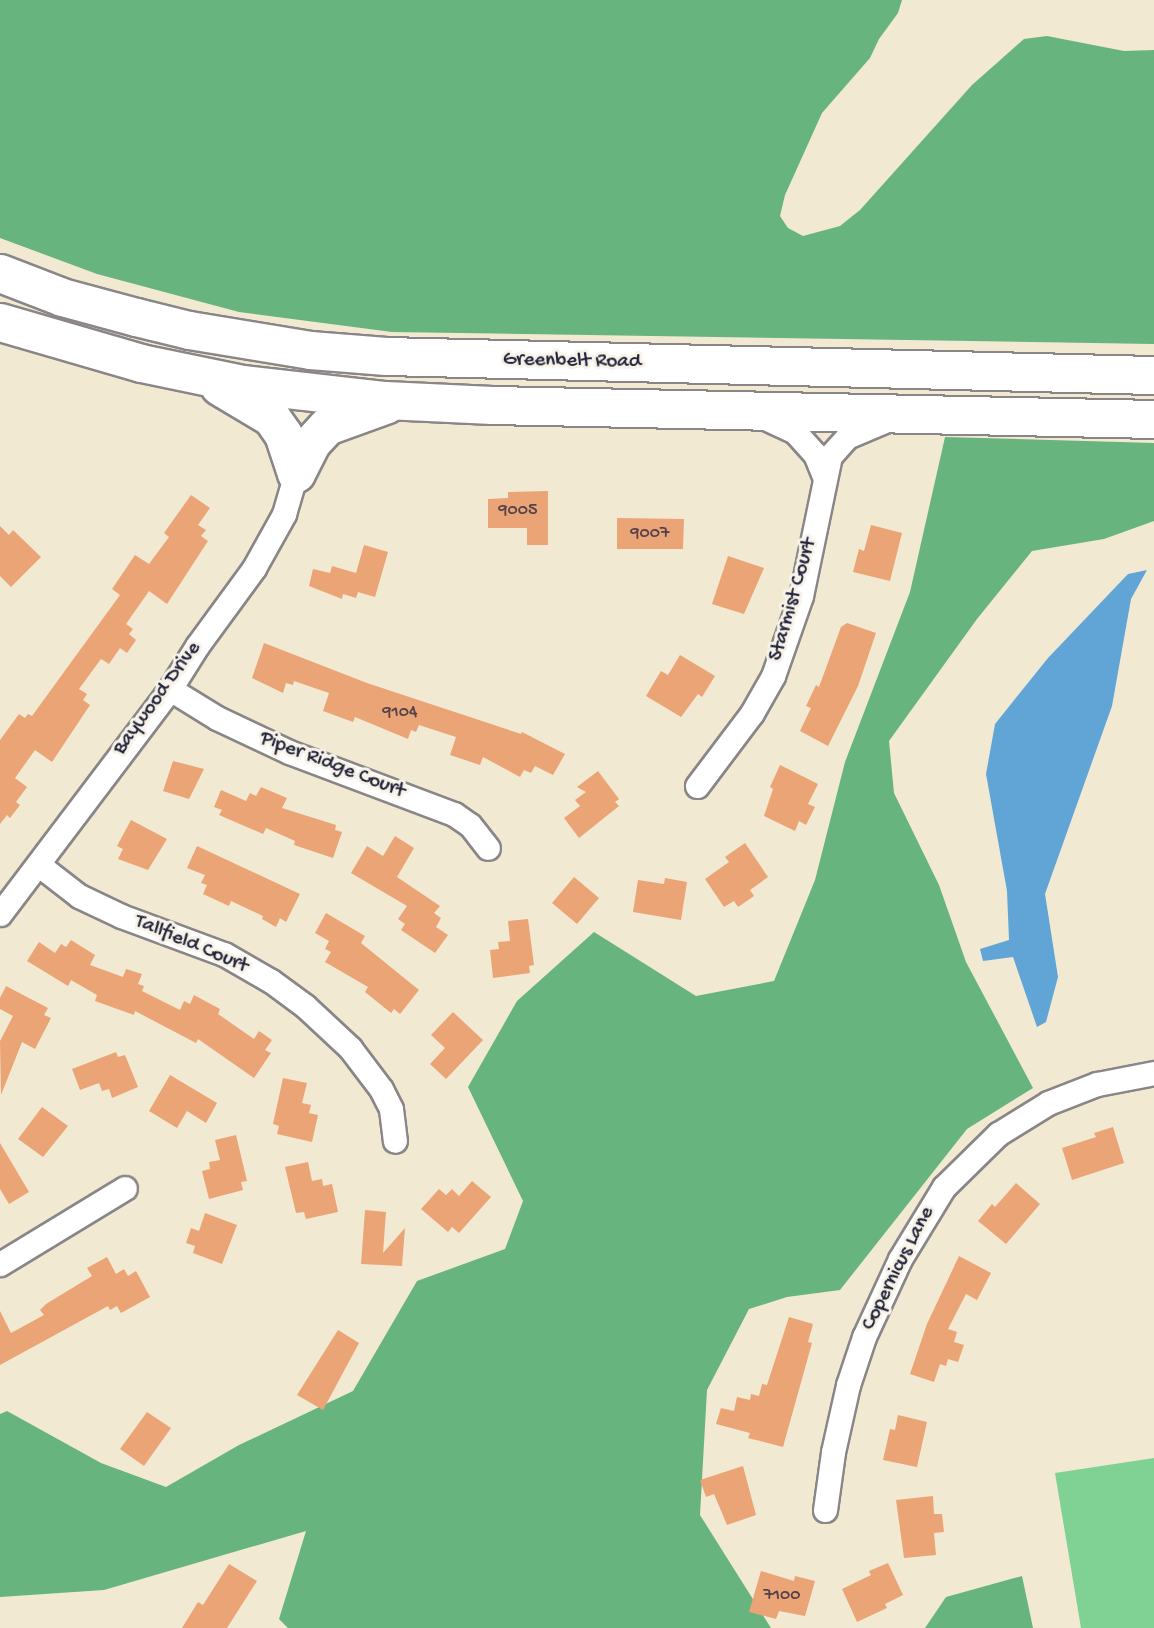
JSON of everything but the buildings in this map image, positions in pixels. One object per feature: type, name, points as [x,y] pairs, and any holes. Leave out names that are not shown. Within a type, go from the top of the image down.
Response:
[{"type":"main road","name":"Greenbelt Road","points":[[0,273],[62,297],[149,320],[310,350],[386,356],[1154,375]]},
{"type":"main road","points":[[0,322],[117,357],[242,384],[398,401],[1154,419]]},
{"type":"main road","points":[[705,365],[705,410]]},
{"type":"main road","points":[[203,376],[271,418],[283,434],[296,473]]},
{"type":"main road","points":[[296,473],[311,443],[327,426],[398,401]]},
{"type":"street","points":[[752,411],[795,432],[815,454],[824,476]]},
{"type":"street","name":"Starmist Court","points":[[697,786],[752,713],[773,676],[800,596],[830,456],[847,437],[873,425],[911,414]]},
{"type":"street","name":"Baywood Drive","points":[[0,914],[170,689],[270,541],[284,514],[296,473]]},
{"type":"street","name":"Piper Ridge Court","points":[[170,689],[216,718],[289,752],[454,814],[470,825],[488,848]]},
{"type":"street","name":"Tallfield Court","points":[[39,865],[79,896],[121,916],[224,954],[271,981],[305,1006],[329,1027],[371,1073],[391,1109],[395,1141]]},
{"type":"street","name":"Copernicus Lane","points":[[825,1510],[833,1452],[848,1385],[863,1337],[900,1259],[944,1187],[988,1143],[1019,1118],[1048,1102],[1097,1084],[1154,1073]]},
{"type":"street","points":[[0,1264],[125,1188]]},
{"type":"green space","points":[[0,0],[902,0],[898,13],[879,39],[870,58],[822,113],[785,195],[780,216],[788,228],[803,236],[840,226],[860,210],[972,85],[1024,39],[1047,36],[1124,51],[1154,50],[1154,344],[392,332],[239,312],[97,274],[0,238]]},
{"type":"green space","points":[[945,437],[1154,443],[1154,521],[1104,539],[1032,551],[977,619],[889,741],[894,793],[939,885],[966,962],[1033,1088],[967,1129],[840,1290],[787,1297],[749,1309],[707,1390],[700,1515],[771,1628],[288,1628],[279,1619],[306,1531],[104,1590],[0,1597],[0,1414],[7,1411],[101,1463],[166,1487],[239,1445],[353,1391],[417,1281],[505,1249],[523,1201],[468,1087],[517,1001],[594,932],[696,996],[774,981],[815,880],[845,762],[910,592]]},
{"type":"green space","points":[[1154,1458],[1154,1628],[1081,1628],[1055,1473]]},
{"type":"green space","points":[[1022,1576],[1033,1628],[925,1628],[946,1597]]},
{"type":"water","points":[[1147,570],[1131,599],[1112,706],[1045,894],[1058,977],[1046,1022],[1037,1027],[1013,957],[983,961],[980,949],[1009,940],[1007,891],[986,774],[995,724],[1048,658],[1128,574]]}]
